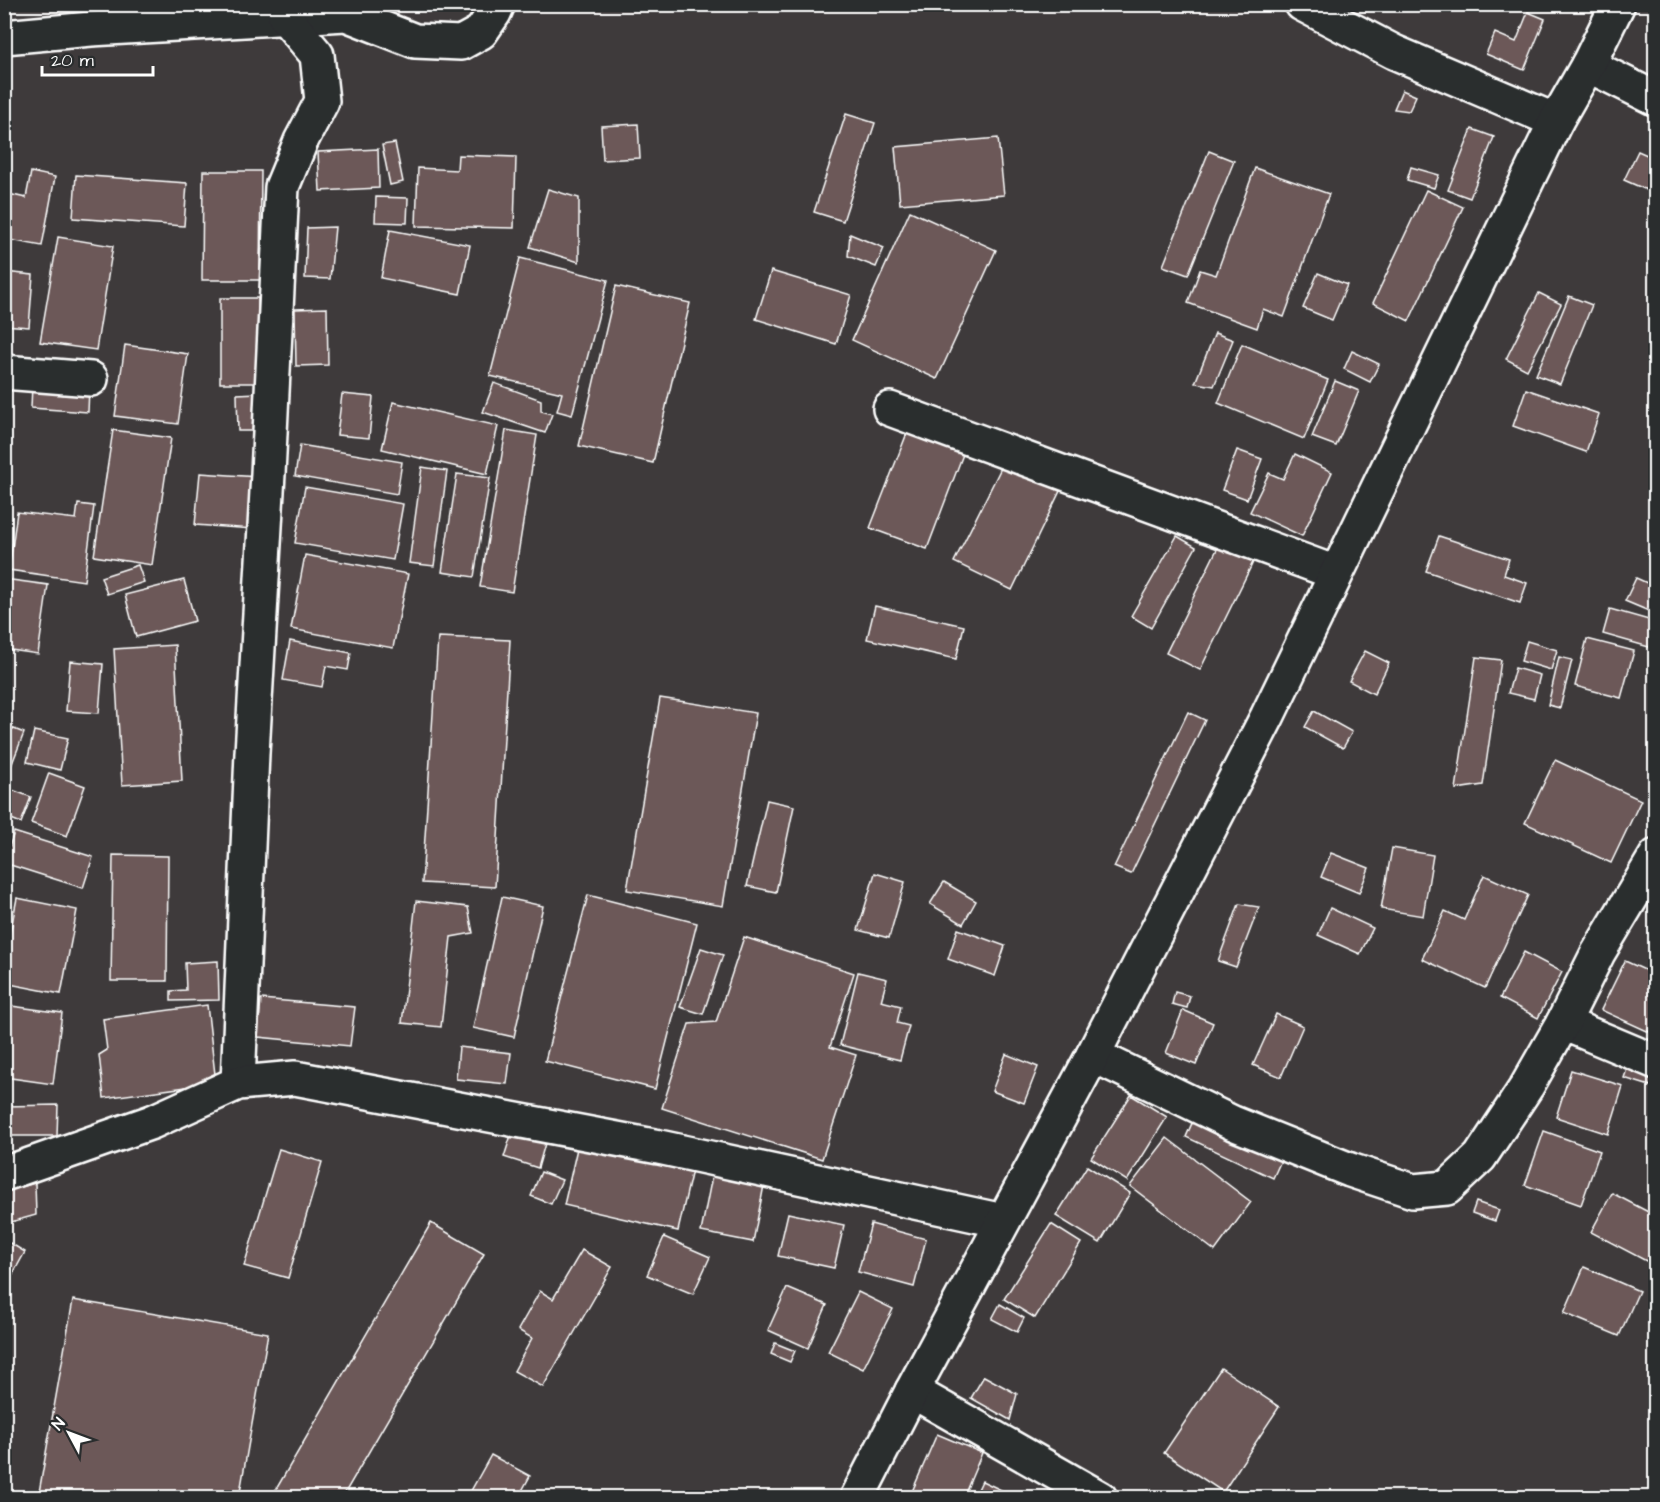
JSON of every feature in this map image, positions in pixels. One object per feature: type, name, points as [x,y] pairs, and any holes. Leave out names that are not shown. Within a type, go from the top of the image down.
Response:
[{"type":"street","points":[[4,37],[91,29],[346,14],[415,41],[461,43],[481,32],[498,4]]},
{"type":"street","points":[[1302,4],[1394,52],[1556,121]]},
{"type":"street","points":[[857,1497],[1093,1055],[1266,717],[1556,121],[1588,65],[1618,4]]},
{"type":"street","points":[[238,1083],[252,753],[282,187],[301,141],[322,101],[317,55],[285,17]]},
{"type":"street","points":[[1588,65],[1656,99]]},
{"type":"street","points":[[4,372],[91,379]]},
{"type":"street","points":[[890,409],[1336,573]]},
{"type":"street","points":[[1093,1055],[1233,1123],[1350,1170],[1413,1191],[1447,1188],[1480,1157],[1527,1086],[1563,1023],[1598,952],[1656,856]]},
{"type":"street","points":[[1563,1023],[1656,1062]]},
{"type":"street","points":[[4,1174],[152,1122],[238,1083],[295,1078],[659,1147],[1004,1221]]},
{"type":"street","points":[[912,1391],[1100,1497]]},
{"type":"building","points":[[1528,12],[1545,19],[1524,70],[1486,54],[1495,33],[1516,42]]},
{"type":"building","points":[[1402,90],[1416,96],[1409,111],[1394,109]]},
{"type":"building","points":[[846,114],[875,123],[843,221],[814,212]]},
{"type":"building","points":[[638,124],[640,158],[603,160],[601,126]]},
{"type":"building","points":[[1472,129],[1494,137],[1470,198],[1448,190]]},
{"type":"building","points":[[998,138],[1004,195],[900,204],[895,147]]},
{"type":"building","points":[[395,143],[403,182],[390,185],[382,145]]},
{"type":"building","points":[[378,149],[379,188],[320,191],[318,152]]},
{"type":"building","points":[[1209,151],[1234,161],[1188,275],[1163,266]]},
{"type":"building","points":[[1638,151],[1656,159],[1656,194],[1624,180]]},
{"type":"building","points":[[458,155],[516,157],[514,228],[416,226],[418,168],[457,170]]},
{"type":"building","points":[[1411,167],[1439,175],[1434,188],[1407,180]]},
{"type":"building","points":[[1255,168],[1329,194],[1284,317],[1263,309],[1257,328],[1188,303],[1200,270],[1216,275]]},
{"type":"building","points":[[203,171],[261,171],[260,280],[202,280]]},
{"type":"building","points":[[31,172],[55,177],[42,246],[4,239],[4,193],[26,198]]},
{"type":"building","points":[[76,175],[187,183],[184,226],[73,218]]},
{"type":"building","points":[[548,189],[579,198],[579,262],[530,247]]},
{"type":"building","points":[[1426,190],[1463,207],[1409,321],[1373,303]]},
{"type":"building","points":[[376,197],[408,198],[407,223],[375,222]]},
{"type":"building","points":[[910,211],[996,250],[937,379],[852,340]]},
{"type":"building","points":[[335,227],[330,279],[305,278],[307,228]]},
{"type":"building","points":[[390,230],[470,245],[460,294],[381,278]]},
{"type":"building","points":[[850,234],[884,248],[876,267],[848,256]]},
{"type":"building","points":[[58,237],[113,246],[96,350],[40,342]]},
{"type":"building","points":[[520,258],[608,280],[572,415],[557,411],[562,393],[490,376]]},
{"type":"building","points":[[771,271],[851,295],[836,344],[756,319]]},
{"type":"building","points":[[4,272],[33,275],[29,327],[4,325]]},
{"type":"building","points":[[1318,273],[1347,285],[1332,320],[1303,308]]},
{"type":"building","points":[[616,286],[690,303],[653,463],[579,446]]},
{"type":"building","points":[[1539,293],[1561,304],[1527,370],[1506,359]]},
{"type":"building","points":[[1569,296],[1592,305],[1560,384],[1536,375]]},
{"type":"building","points":[[220,298],[258,298],[258,383],[220,383]]},
{"type":"building","points":[[327,308],[328,365],[296,366],[295,309]]},
{"type":"building","points":[[1215,333],[1233,340],[1214,386],[1195,383]]},
{"type":"building","points":[[1242,344],[1328,380],[1304,439],[1218,403]]},
{"type":"building","points":[[125,345],[188,354],[178,424],[115,416]]},
{"type":"building","points":[[1352,351],[1379,364],[1370,382],[1344,369]]},
{"type":"building","points":[[1335,381],[1359,391],[1336,446],[1312,437]]},
{"type":"building","points":[[494,383],[541,400],[541,411],[552,414],[545,433],[483,412]]},
{"type":"building","points":[[32,385],[89,388],[88,412],[31,408]]},
{"type":"building","points":[[1526,389],[1599,414],[1586,452],[1513,426]]},
{"type":"building","points":[[258,393],[259,431],[238,431],[237,394]]},
{"type":"building","points":[[342,394],[373,397],[369,438],[337,435]]},
{"type":"building","points":[[393,402],[498,426],[487,474],[382,449]]},
{"type":"building","points":[[909,428],[965,449],[927,549],[870,528]]},
{"type":"building","points":[[113,430],[171,438],[152,565],[94,556]]},
{"type":"building","points":[[506,430],[537,435],[512,592],[480,587]]},
{"type":"building","points":[[300,445],[402,462],[397,494],[295,476]]},
{"type":"building","points":[[1237,450],[1262,459],[1247,499],[1222,490]]},
{"type":"building","points":[[1295,454],[1332,472],[1302,536],[1250,512],[1269,473],[1283,479]]},
{"type":"building","points":[[1003,464],[1060,491],[1012,590],[954,562]]},
{"type":"building","points":[[422,467],[447,471],[434,566],[409,563]]},
{"type":"building","points":[[200,473],[258,477],[254,529],[195,525]]},
{"type":"building","points":[[457,474],[490,478],[474,577],[442,572]]},
{"type":"building","points":[[305,487],[403,504],[393,560],[295,543]]},
{"type":"building","points":[[78,504],[94,506],[84,581],[9,570],[17,512],[76,519]]},
{"type":"building","points":[[1224,535],[1258,552],[1200,670],[1166,653]]},
{"type":"building","points":[[1177,536],[1196,547],[1151,628],[1131,616]]},
{"type":"building","points":[[1439,536],[1509,559],[1504,575],[1527,583],[1520,603],[1426,571]]},
{"type":"building","points":[[305,555],[408,574],[393,648],[291,629]]},
{"type":"building","points":[[138,565],[144,582],[107,594],[101,577]]},
{"type":"building","points":[[1636,578],[1656,587],[1656,614],[1625,601]]},
{"type":"building","points":[[4,579],[48,585],[38,654],[4,649]]},
{"type":"building","points":[[184,580],[195,621],[136,637],[125,595]]},
{"type":"building","points":[[875,606],[964,626],[956,659],[867,639]]},
{"type":"building","points":[[1610,609],[1656,622],[1656,649],[1603,634]]},
{"type":"building","points":[[438,637],[510,640],[495,887],[422,883]]},
{"type":"building","points":[[1587,639],[1634,651],[1621,698],[1575,686]]},
{"type":"building","points":[[290,641],[351,653],[348,670],[326,666],[322,687],[283,680]]},
{"type":"building","points":[[1527,641],[1557,650],[1551,670],[1521,661]]},
{"type":"building","points":[[175,645],[182,781],[122,785],[114,649]]},
{"type":"building","points":[[1365,651],[1389,663],[1374,694],[1349,681]]},
{"type":"building","points":[[1476,657],[1501,660],[1483,785],[1456,789]]},
{"type":"building","points":[[1559,657],[1572,660],[1560,708],[1548,705]]},
{"type":"building","points":[[70,661],[103,664],[99,713],[66,711]]},
{"type":"building","points":[[1515,668],[1540,675],[1534,699],[1508,693]]},
{"type":"building","points":[[660,698],[756,713],[723,906],[627,890]]},
{"type":"building","points":[[1314,711],[1352,732],[1343,748],[1305,727]]},
{"type":"building","points":[[1188,712],[1205,720],[1131,874],[1114,867]]},
{"type":"building","points":[[4,725],[24,733],[4,784]]},
{"type":"building","points":[[34,731],[68,738],[60,770],[27,762]]},
{"type":"building","points":[[1555,760],[1641,800],[1611,863],[1525,823]]},
{"type":"building","points":[[49,773],[85,786],[67,836],[31,823]]},
{"type":"building","points":[[4,787],[31,797],[21,823],[4,816]]},
{"type":"building","points":[[767,800],[794,806],[776,892],[747,886]]},
{"type":"building","points":[[14,832],[93,857],[83,888],[4,863]]},
{"type":"building","points":[[1392,848],[1433,855],[1423,916],[1381,909]]},
{"type":"building","points":[[1331,853],[1369,868],[1359,893],[1321,877]]},
{"type":"building","points":[[113,855],[168,856],[167,981],[111,981]]},
{"type":"building","points":[[875,873],[905,882],[889,938],[858,930]]},
{"type":"building","points":[[1484,875],[1528,895],[1485,988],[1422,959],[1445,911],[1464,920]]},
{"type":"building","points":[[944,882],[976,901],[963,924],[930,904]]},
{"type":"building","points":[[588,895],[697,923],[655,1089],[545,1061]]},
{"type":"building","points":[[502,897],[543,906],[514,1037],[473,1028]]},
{"type":"building","points":[[17,898],[77,910],[61,994],[4,983],[4,964]]},
{"type":"building","points":[[416,901],[468,907],[473,933],[451,937],[441,1027],[402,1023]]},
{"type":"building","points":[[1239,904],[1259,907],[1236,967],[1218,961]]},
{"type":"building","points":[[1330,908],[1373,928],[1360,954],[1318,935]]},
{"type":"building","points":[[958,929],[1005,946],[995,976],[948,959]]},
{"type":"building","points":[[744,937],[854,973],[830,1047],[856,1055],[822,1159],[662,1108],[689,1024],[716,1022]]},
{"type":"building","points":[[701,948],[723,955],[703,1014],[680,1007]]},
{"type":"building","points":[[1524,952],[1562,972],[1538,1018],[1500,998]]},
{"type":"building","points":[[218,961],[219,1000],[171,1001],[171,991],[186,990],[185,963]]},
{"type":"building","points":[[1625,961],[1656,975],[1656,1035],[1601,1010]]},
{"type":"building","points":[[858,972],[887,979],[881,1001],[901,1006],[897,1023],[909,1026],[900,1060],[840,1045]]},
{"type":"building","points":[[1175,992],[1190,996],[1187,1008],[1172,1004]]},
{"type":"building","points":[[261,999],[355,1007],[350,1046],[258,1037]]},
{"type":"building","points":[[4,1005],[62,1013],[53,1084],[4,1077]]},
{"type":"building","points":[[207,1005],[216,1083],[104,1098],[99,1055],[107,1050],[103,1019]]},
{"type":"building","points":[[1183,1010],[1213,1023],[1196,1065],[1166,1053]]},
{"type":"building","points":[[1276,1014],[1303,1026],[1281,1077],[1253,1065]]},
{"type":"building","points":[[459,1047],[511,1053],[507,1084],[456,1079]]},
{"type":"building","points":[[1006,1054],[1038,1067],[1024,1103],[992,1091]]},
{"type":"building","points":[[1629,1063],[1655,1072],[1650,1086],[1624,1078]]},
{"type":"building","points":[[1571,1070],[1623,1086],[1608,1134],[1556,1117]]},
{"type":"building","points":[[1131,1095],[1167,1117],[1127,1181],[1091,1158]]},
{"type":"building","points":[[58,1105],[57,1136],[4,1136],[4,1106]]},
{"type":"building","points":[[1196,1114],[1283,1156],[1273,1178],[1186,1137]]},
{"type":"building","points":[[513,1129],[546,1140],[538,1168],[504,1157]]},
{"type":"building","points":[[1544,1131],[1600,1151],[1581,1205],[1525,1185]]},
{"type":"building","points":[[1167,1138],[1251,1202],[1215,1251],[1130,1186]]},
{"type":"building","points":[[578,1144],[692,1170],[678,1231],[564,1205]]},
{"type":"building","points":[[279,1149],[322,1162],[288,1278],[244,1266]]},
{"type":"building","points":[[1087,1166],[1130,1193],[1100,1243],[1056,1216]]},
{"type":"building","points":[[713,1171],[765,1180],[753,1242],[701,1232]]},
{"type":"building","points":[[541,1172],[562,1180],[551,1204],[531,1196]]},
{"type":"building","points":[[35,1183],[36,1215],[4,1224],[4,1192]]},
{"type":"building","points":[[1612,1193],[1656,1216],[1656,1258],[1652,1264],[1591,1232]]},
{"type":"building","points":[[1476,1202],[1499,1210],[1495,1221],[1472,1213]]},
{"type":"building","points":[[788,1213],[844,1225],[834,1268],[778,1256]]},
{"type":"building","points":[[431,1223],[484,1254],[342,1498],[271,1498]]},
{"type":"building","points":[[871,1224],[926,1239],[914,1287],[858,1272]]},
{"type":"building","points":[[1051,1224],[1081,1243],[1035,1318],[1004,1299]]},
{"type":"building","points":[[664,1237],[710,1257],[693,1294],[647,1275]]},
{"type":"building","points":[[10,1243],[25,1252],[4,1290],[4,1254]]},
{"type":"building","points":[[582,1250],[612,1267],[543,1387],[514,1371],[532,1338],[518,1330],[540,1291],[553,1299]]},
{"type":"building","points":[[1584,1267],[1639,1291],[1619,1336],[1564,1313]]},
{"type":"building","points":[[787,1288],[827,1305],[808,1348],[768,1330]]},
{"type":"building","points":[[858,1292],[893,1309],[863,1369],[828,1352]]},
{"type":"building","points":[[73,1300],[268,1333],[239,1498],[38,1498]]},
{"type":"building","points":[[1000,1304],[1024,1318],[1017,1332],[992,1319]]},
{"type":"building","points":[[775,1343],[795,1351],[790,1362],[771,1354]]},
{"type":"building","points":[[1221,1368],[1279,1407],[1223,1492],[1164,1453]]},
{"type":"building","points":[[984,1376],[1017,1394],[1010,1420],[971,1398]]},
{"type":"building","points":[[937,1434],[982,1453],[963,1498],[919,1498],[911,1494]]},
{"type":"building","points":[[491,1455],[530,1476],[518,1498],[467,1498]]},
{"type":"building","points":[[982,1481],[1018,1498],[974,1498]]}]
